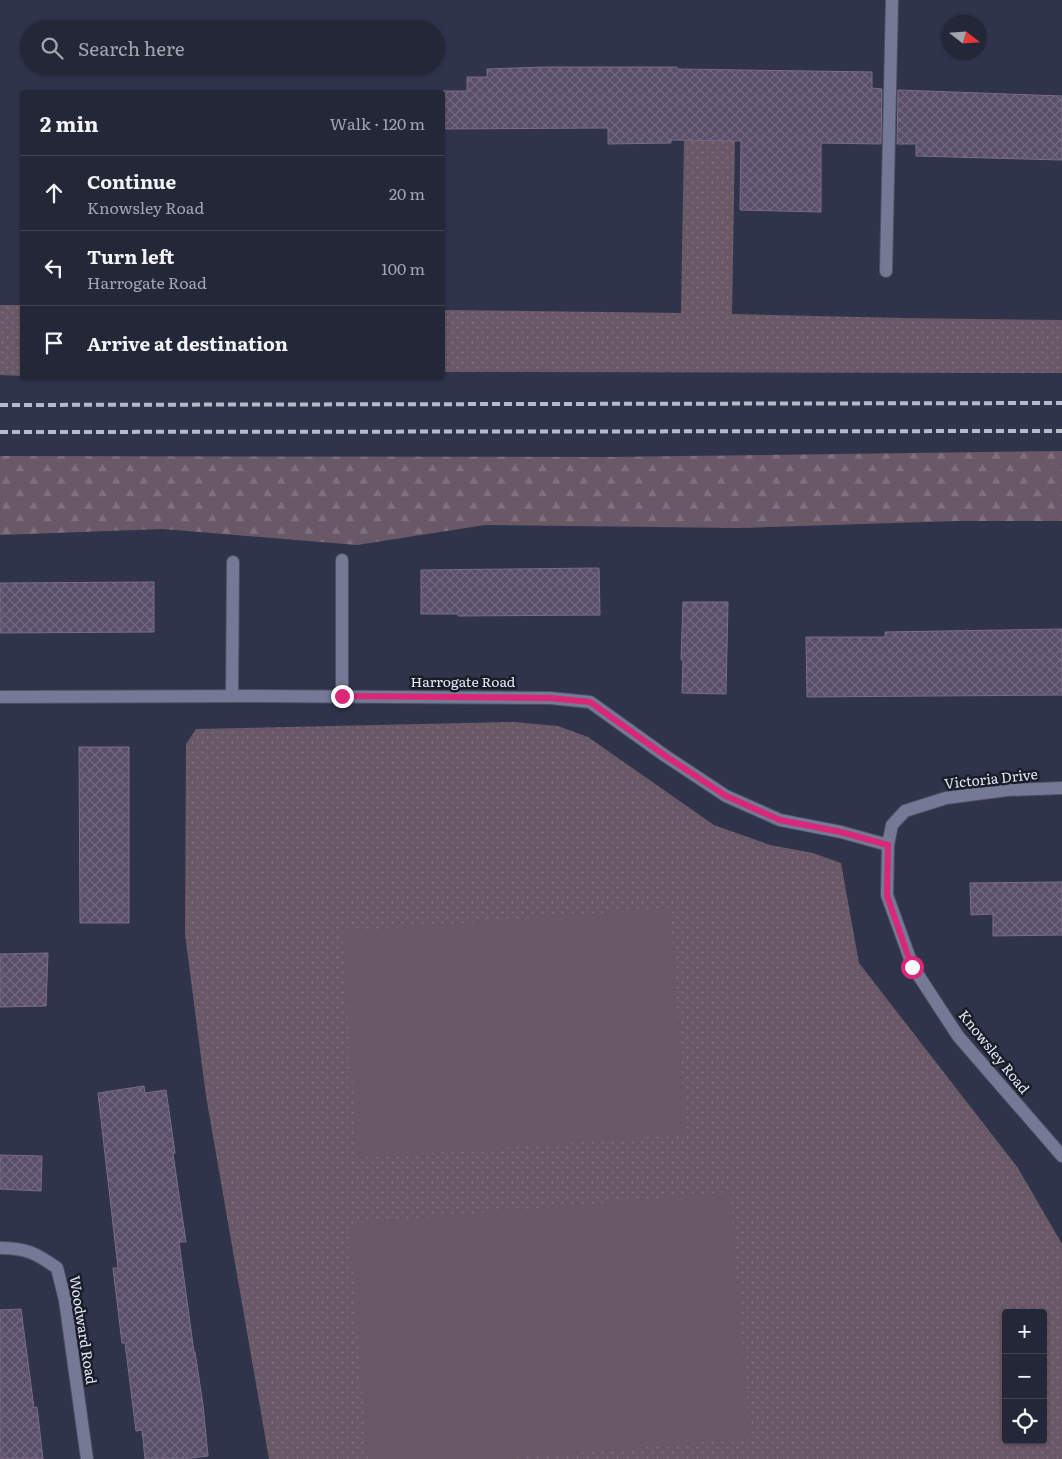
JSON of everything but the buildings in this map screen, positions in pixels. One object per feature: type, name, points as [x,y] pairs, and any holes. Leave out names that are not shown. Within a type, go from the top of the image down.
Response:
[{"type":"street","points":[[886,271],[892,0]]},
{"type":"street","points":[[342,560],[342,696]]},
{"type":"street","points":[[232,696],[233,562]]},
{"type":"street","name":"Harrogate Road","points":[[0,697],[342,696],[550,698],[590,702],[664,755],[726,796],[780,820],[841,832],[888,845]]},
{"type":"street","name":"Victoria Drive","points":[[888,845],[892,825],[904,811],[946,798],[1008,790],[1062,788]]},
{"type":"street","name":"Knowsley Road","points":[[888,845],[887,896],[912,967],[958,1036],[1062,1156]]},
{"type":"street","name":"Woodward Road","points":[[0,1248],[17,1248],[39,1255],[57,1268],[65,1300],[87,1459]]},
{"type":"green space","points":[[684,140],[735,141],[732,314],[1062,320],[1062,373],[445,372],[445,310],[681,313]]},
{"type":"green space","points":[[0,305],[20,305],[20,376],[0,375]]},
{"type":"green space","points":[[1062,451],[1062,521],[957,521],[738,528],[485,525],[357,545],[163,529],[0,535],[0,456],[606,457]]},
{"type":"green space","points":[[514,722],[558,726],[588,737],[714,825],[770,845],[813,853],[841,863],[859,963],[1018,1168],[1062,1244],[1062,1459],[269,1459],[206,1096],[185,934],[186,744],[196,729]]},
{"type":"green space","points":[[670,908],[686,1134],[358,1158],[342,932]]},
{"type":"green space","points":[[730,1192],[750,1438],[507,1459],[368,1459],[349,1224]]},
{"type":"railway","points":[[0,405],[1062,403]]},
{"type":"railway","points":[[0,432],[1062,431]]},
{"type":"route","points":[[342,696],[550,698],[590,702],[664,755],[726,796],[780,820],[841,832],[888,845],[887,896],[912,967]]}]
